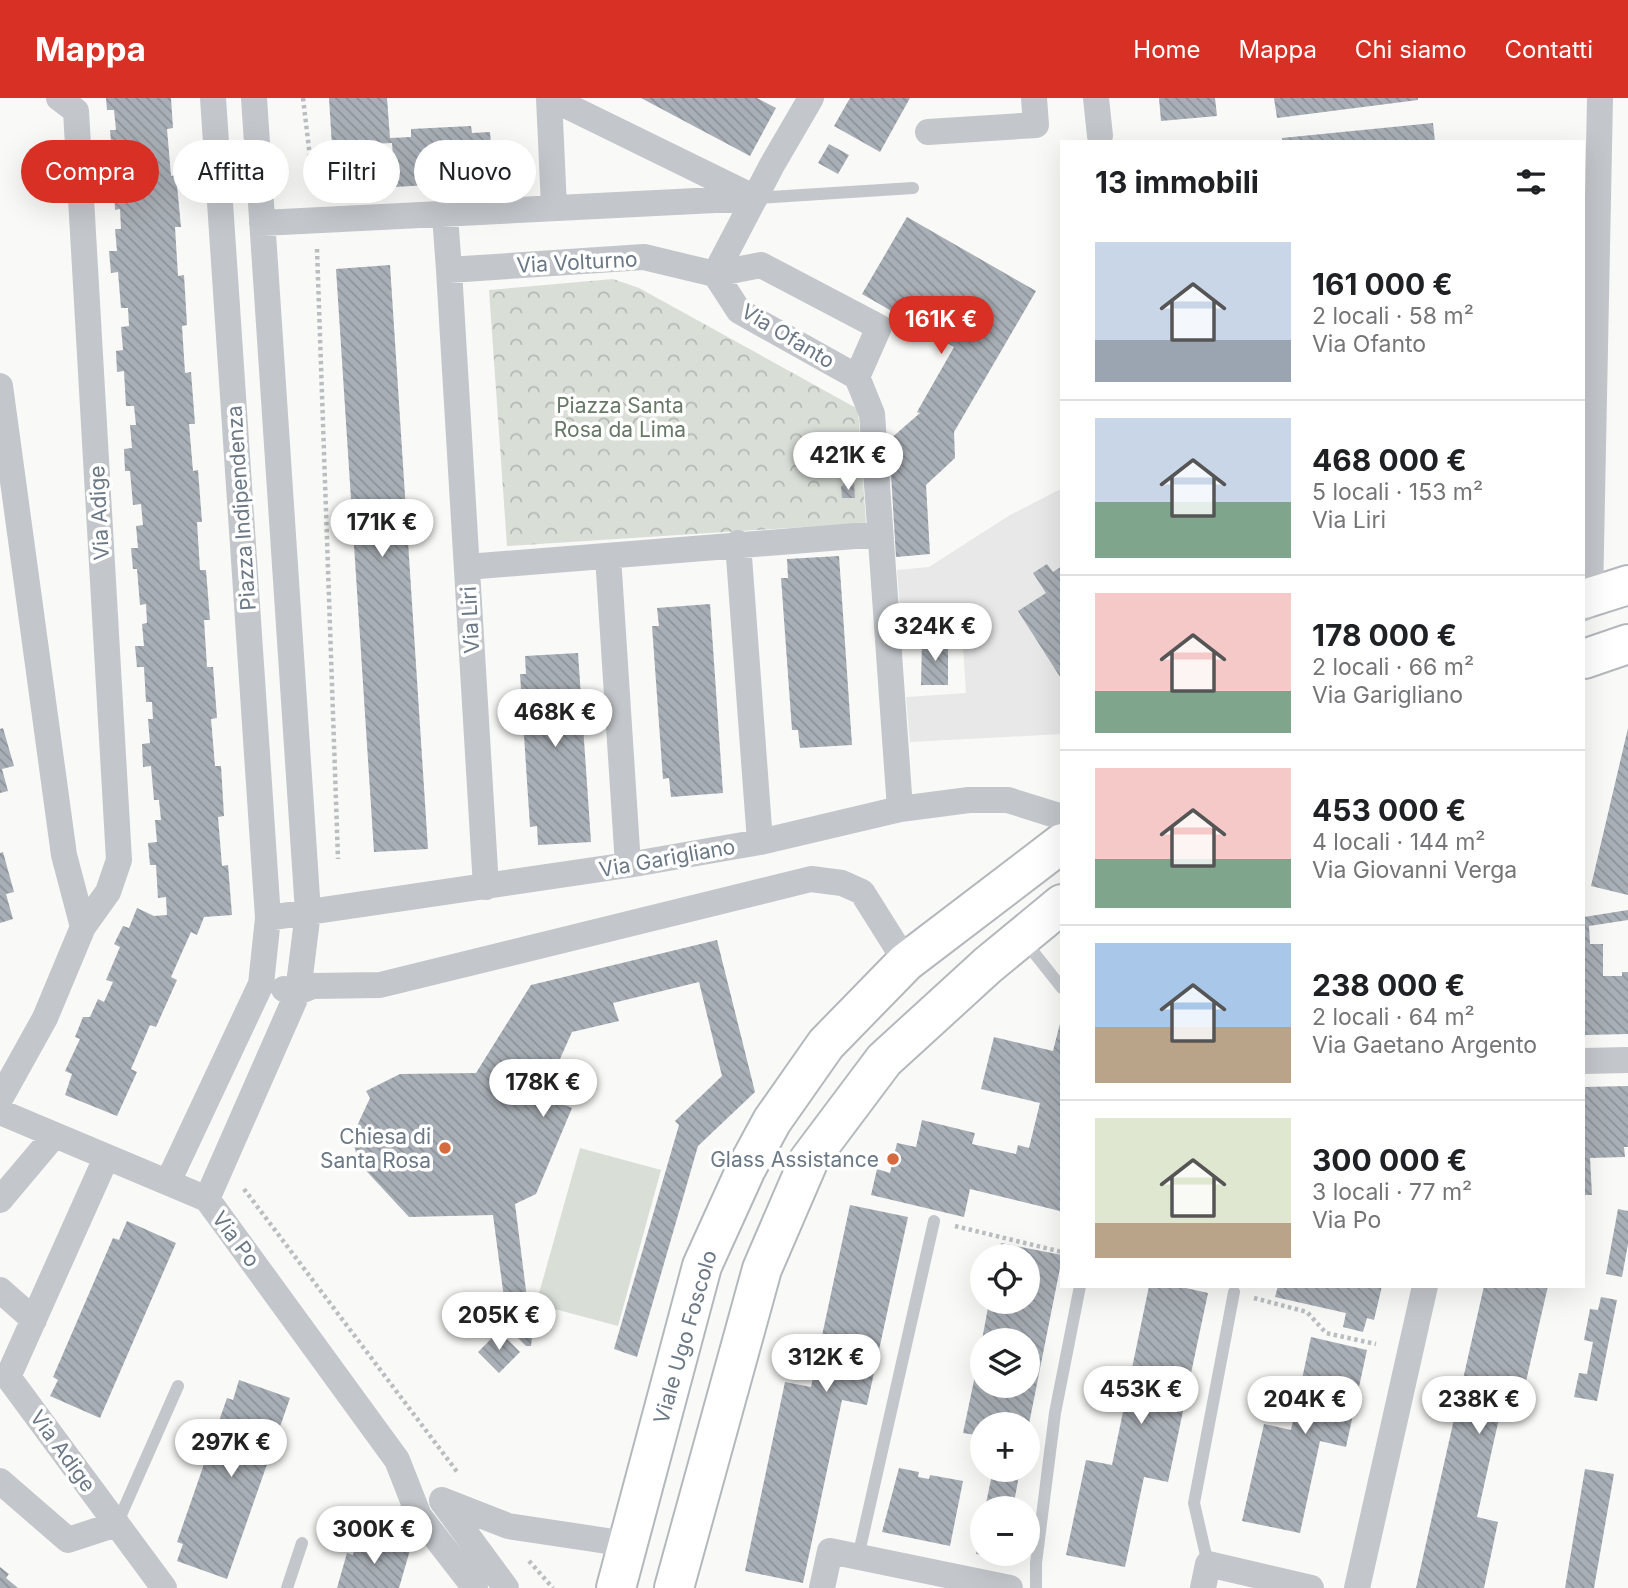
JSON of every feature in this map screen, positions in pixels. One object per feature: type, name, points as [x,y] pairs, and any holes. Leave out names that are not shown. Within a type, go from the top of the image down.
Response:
[{"type":"main road","points":[[1586,601],[1628,585]]},
{"type":"main road","points":[[1585,659],[1628,644]]},
{"type":"main road","name":"Viale Ugo Foscolo","points":[[616,1588],[702,1266],[746,1168],[772,1121],[826,1044],[906,962],[1060,845]]},
{"type":"main road","points":[[674,1588],[762,1269],[809,1160],[884,1060],[1060,906]]},
{"type":"street","name":"Via Adige","points":[[0,1099],[45,1018],[83,927],[108,892],[119,860],[76,111],[59,98]]},
{"type":"street","name":"Piazza Indipendenza","points":[[168,1182],[261,984],[268,918],[213,98]]},
{"type":"street","name":"Piazza Indipendenza","points":[[207,1199],[298,992],[308,912],[254,98]]},
{"type":"street","points":[[554,207],[550,98],[755,198]]},
{"type":"street","points":[[928,132],[1036,125],[1034,98]]},
{"type":"street","points":[[1096,98],[1100,136]]},
{"type":"street","points":[[1586,601],[1600,98]]},
{"type":"street","points":[[715,274],[803,101]]},
{"type":"street","points":[[262,223],[755,198]]},
{"type":"street","points":[[445,215],[449,270]]},
{"type":"street","name":"Via Volturno","points":[[449,270],[644,257],[715,274]]},
{"type":"street","name":"Via Ofanto","points":[[857,377],[879,327],[761,265],[715,274],[739,311],[857,377],[872,414],[900,809]]},
{"type":"street","name":"Via Liri","points":[[449,270],[486,887]]},
{"type":"street","points":[[0,386],[64,855],[83,927]]},
{"type":"street","points":[[467,567],[738,543],[880,534]]},
{"type":"street","points":[[738,543],[760,842]]},
{"type":"street","points":[[608,556],[628,866]]},
{"type":"street","name":"Via Garigliano","points":[[268,918],[340,905],[628,866],[760,842],[900,809],[969,800],[1008,800],[1060,816]]},
{"type":"street","points":[[261,984],[298,992],[313,986],[380,985],[811,879],[842,883],[862,892],[906,962]]},
{"type":"street","points":[[1585,1061],[1628,1060]]},
{"type":"street","name":"Via Po","points":[[0,1112],[53,1137],[207,1199],[397,1460],[442,1500],[506,1588]]},
{"type":"street","points":[[0,1200],[53,1137]]},
{"type":"street","name":"Via Adige","points":[[106,1158],[4,1386],[117,1524],[164,1588]]},
{"type":"street","points":[[1357,1588],[1425,1288]]},
{"type":"street","points":[[0,1290],[34,1320]]},
{"type":"street","name":"Via Po","points":[[397,1460],[419,1516],[469,1585]]},
{"type":"street","points":[[0,1481],[68,1540],[117,1524]]},
{"type":"street","name":"Via Po","points":[[442,1500],[495,1523],[627,1544]]},
{"type":"street","points":[[822,1588],[830,1551],[859,1557],[928,1579],[1010,1588]]},
{"type":"street","points":[[1205,1576],[1311,1588]]},
{"type":"lane","points":[[755,198],[913,188]]},
{"type":"lane","points":[[1022,937],[1060,985]]},
{"type":"lane","points":[[859,1557],[934,1221]]},
{"type":"lane","points":[[1036,1588],[1036,1563],[1055,1413],[1080,1288]]},
{"type":"lane","points":[[1205,1576],[1194,1503],[1234,1292]]},
{"type":"lane","points":[[117,1524],[178,1386]]},
{"type":"lane","points":[[287,1588],[302,1543]]},
{"type":"path","points":[[303,98],[316,220],[340,905]]},
{"type":"path","points":[[242,1186],[463,1479]]},
{"type":"path","points":[[934,1221],[1060,1252]]},
{"type":"path","points":[[1234,1292],[1307,1312],[1326,1333],[1376,1344]]},
{"type":"path","points":[[495,1523],[553,1588]]},
{"type":"shaded area","points":[[1060,490],[1060,734],[910,742],[906,697],[966,693],[962,629],[902,634],[897,570],[929,567],[1010,515]]},
{"type":"green space","name":"Piazza Santa Rosa da Lima","points":[[613,279],[639,288],[858,409],[866,523],[507,546],[489,290]]},
{"type":"green space","points":[[580,1148],[661,1170],[618,1326],[536,1304]]},
{"type":"building","points":[[106,98],[171,98],[173,128],[167,129],[173,176],[173,203],[179,203],[181,227],[175,227],[178,276],[184,275],[187,325],[182,326],[185,373],[191,372],[195,424],[189,424],[193,471],[198,470],[202,522],[197,522],[200,570],[206,570],[210,620],[204,620],[207,667],[213,667],[217,718],[211,719],[215,766],[221,766],[224,816],[218,817],[222,866],[228,865],[232,915],[204,917],[197,935],[191,932],[171,977],[177,980],[156,1027],[150,1025],[131,1069],[137,1072],[117,1116],[65,1095],[72,1074],[65,1071],[80,1039],[75,1037],[83,1017],[90,1017],[98,999],[104,1002],[113,982],[106,980],[120,947],[114,944],[123,926],[129,928],[137,908],[154,916],[167,915],[166,897],[158,898],[156,865],[150,865],[148,843],[157,842],[155,820],[161,820],[159,800],[154,800],[151,766],[143,767],[142,744],[150,743],[148,719],[153,719],[152,702],[146,702],[144,667],[137,667],[135,646],[144,646],[142,624],[147,623],[146,604],[140,605],[137,569],[133,569],[131,548],[138,548],[136,526],[143,525],[141,504],[133,505],[130,471],[125,471],[124,449],[132,448],[130,425],[136,425],[134,406],[126,406],[124,371],[117,372],[116,351],[123,350],[121,327],[129,326],[128,308],[121,308],[118,272],[111,273],[109,251],[117,251],[115,229],[121,229],[120,209],[115,210],[115,203],[159,203],[159,140],[111,140],[110,130],[116,130],[114,110],[107,110]]},
{"type":"building","points":[[329,98],[387,98],[390,138],[411,137],[411,129],[471,126],[472,133],[490,132],[491,140],[414,140],[414,186],[400,187],[400,140],[332,140]]},
{"type":"building","points":[[641,98],[757,98],[776,108],[750,156]]},
{"type":"building","points":[[850,98],[910,98],[880,152],[834,126]]},
{"type":"building","points":[[1159,98],[1215,98],[1217,116],[1161,121]]},
{"type":"building","points":[[1274,98],[1418,98],[1418,100],[1277,118]]},
{"type":"building","points":[[1433,123],[1435,140],[1282,140]]},
{"type":"building","points":[[829,144],[849,155],[838,174],[818,163]]},
{"type":"building","points":[[907,217],[1036,291],[954,432],[955,458],[926,485],[930,554],[896,557],[889,440],[920,413],[917,412],[954,347],[862,294]]},
{"type":"building","points":[[390,265],[428,849],[374,852],[336,269]]},
{"type":"building","points":[[854,485],[855,498],[842,498],[841,486]]},
{"type":"building","points":[[839,556],[852,745],[800,748],[798,730],[792,730],[781,578],[788,578],[787,559]]},
{"type":"building","points":[[1047,564],[1053,572],[1060,567],[1060,677],[1018,611],[1046,593],[1033,573]]},
{"type":"building","points":[[710,604],[723,793],[671,797],[669,778],[663,779],[652,626],[659,626],[657,608]]},
{"type":"building","points":[[922,641],[948,641],[948,685],[921,685]]},
{"type":"building","points":[[578,653],[591,842],[538,845],[537,826],[530,827],[520,674],[526,674],[525,656]]},
{"type":"building","points":[[3,728],[14,766],[2,769],[8,791],[0,793],[0,729]]},
{"type":"building","points":[[1628,728],[1628,895],[1591,886]]},
{"type":"building","points":[[3,852],[14,892],[6,894],[13,919],[0,923],[0,853]]},
{"type":"building","points":[[1628,910],[1628,920],[1589,926],[1590,944],[1603,944],[1603,976],[1622,976],[1622,972],[1628,972],[1628,1034],[1585,1035],[1585,917]]},
{"type":"building","points":[[717,940],[755,1092],[698,1146],[637,1357],[614,1349],[679,1125],[675,1121],[722,1076],[699,982],[613,1003],[619,1021],[572,1032],[543,1097],[572,1108],[536,1194],[515,1204],[532,1338],[531,1346],[526,1346],[508,1328],[493,1215],[409,1217],[359,1163],[349,1128],[357,1126],[370,1098],[366,1091],[400,1074],[476,1073],[531,985]]},
{"type":"building","points":[[1060,1024],[1060,1211],[970,1189],[964,1217],[871,1195],[877,1169],[890,1173],[897,1143],[916,1147],[922,1120],[975,1133],[972,1144],[1016,1154],[1018,1145],[1029,1148],[1040,1103],[981,1089],[994,1037],[1053,1051]]},
{"type":"building","points":[[1628,1086],[1628,1147],[1624,1147],[1625,1157],[1590,1158],[1592,1195],[1585,1195],[1585,1087]]},
{"type":"building","points":[[850,1205],[908,1217],[867,1405],[842,1400],[803,1583],[745,1571],[785,1382],[811,1387]]},
{"type":"building","points":[[1618,1209],[1628,1211],[1628,1244],[1622,1277],[1606,1274]]},
{"type":"building","points":[[127,1221],[176,1243],[100,1418],[50,1396],[58,1380],[53,1377],[113,1238],[119,1240]]},
{"type":"building","points":[[1040,1251],[1060,1255],[1060,1268],[1040,1369],[1040,1328],[984,1328],[987,1314],[1040,1314]]},
{"type":"building","points":[[1149,1288],[1186,1288],[1208,1293],[1168,1482],[1144,1477],[1125,1567],[1066,1555],[1086,1460],[1112,1465]]},
{"type":"building","points":[[1277,1288],[1382,1288],[1374,1320],[1367,1318],[1363,1332],[1343,1327],[1346,1313],[1275,1297]]},
{"type":"building","points":[[1484,1288],[1548,1288],[1524,1390],[1506,1387],[1477,1517],[1498,1522],[1484,1588],[1416,1588]]},
{"type":"building","points":[[1601,1297],[1617,1300],[1597,1401],[1574,1397],[1579,1373],[1587,1374],[1593,1342],[1584,1340],[1590,1309],[1598,1310]]},
{"type":"building","points":[[499,1331],[520,1352],[499,1373],[478,1352]]},
{"type":"building","points":[[1311,1337],[1367,1350],[1346,1447],[1320,1441],[1300,1533],[1242,1521],[1264,1424],[1291,1430]]},
{"type":"building","points":[[239,1380],[290,1398],[227,1579],[177,1561],[183,1544],[177,1542],[227,1398],[233,1400]]},
{"type":"building","points":[[970,1398],[1034,1398],[1031,1412],[970,1412],[970,1434],[963,1433]]},
{"type":"building","points":[[899,1468],[919,1472],[918,1477],[929,1479],[930,1475],[963,1481],[950,1546],[882,1532]]},
{"type":"building","points":[[1585,1469],[1614,1474],[1594,1588],[1565,1588]]},
{"type":"building","points":[[990,1482],[1018,1482],[1015,1496],[988,1496]]},
{"type":"building","points":[[358,1535],[410,1550],[399,1588],[337,1588],[347,1553],[353,1555]]},
{"type":"building","points":[[0,1567],[9,1574],[6,1578],[18,1588],[0,1588]]},
{"type":"place","name":"Chiesa di Santa Rosa","points":[[445,1148]]},
{"type":"place","name":"Glass Assistance","points":[[893,1159]]}]
